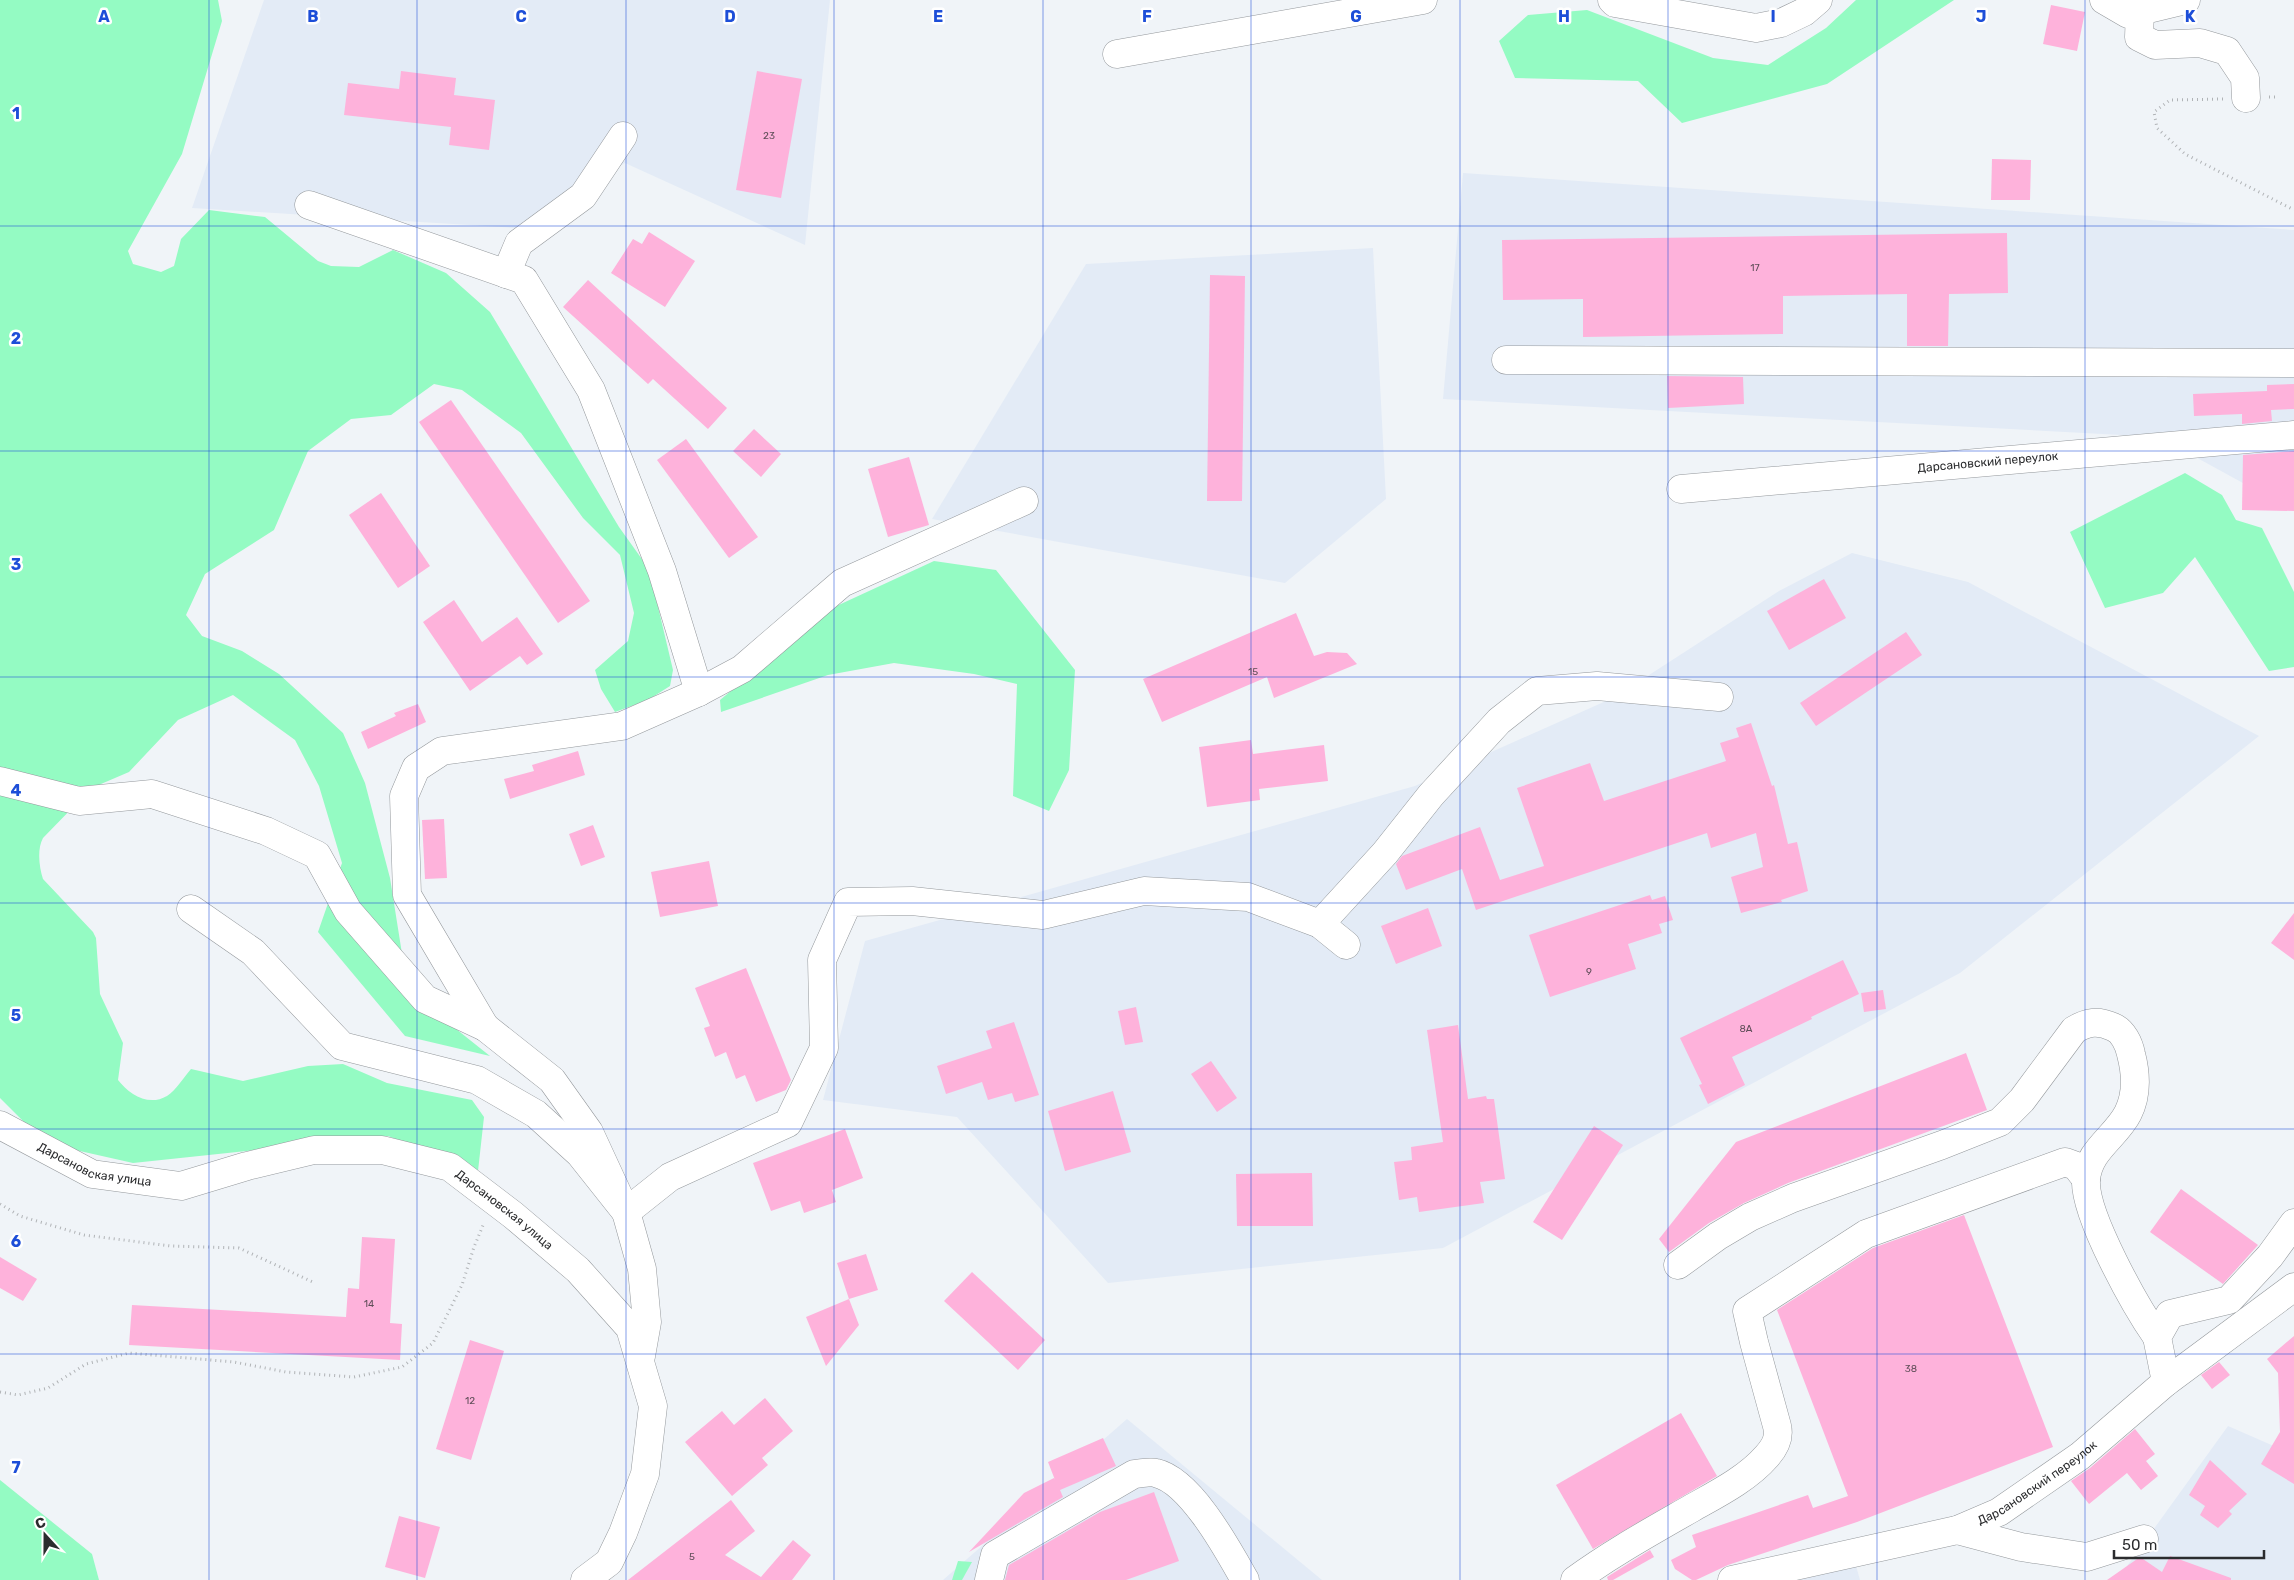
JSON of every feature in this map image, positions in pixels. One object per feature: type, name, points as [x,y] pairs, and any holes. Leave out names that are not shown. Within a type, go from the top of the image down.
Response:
[{"type":"street","points":[[1117,54],[1423,0]]},
{"type":"street","points":[[1612,0],[1615,3],[1756,28],[1781,23],[1804,12],[1818,0]]},
{"type":"street","points":[[2104,0],[2128,14],[2186,0]]},
{"type":"street","points":[[2140,11],[2139,37],[2155,45],[2200,43],[2227,51],[2245,78],[2246,98]]},
{"type":"street","points":[[506,274],[519,243],[583,196],[623,136]]},
{"type":"street","points":[[309,205],[524,280],[591,390],[662,571],[699,692]]},
{"type":"street","points":[[1506,360],[2294,363]]},
{"type":"street","name":"Дарсановский переулок","points":[[1681,489],[2294,435]]},
{"type":"street","points":[[485,1027],[407,894],[404,796],[416,768],[442,751],[622,726],[699,692],[742,669],[842,583],[1024,501]]},
{"type":"street","points":[[1320,924],[1385,853],[1431,795],[1499,721],[1537,691],[1597,686],[1719,697]]},
{"type":"street","points":[[0,781],[79,801],[152,794],[266,831],[317,855],[348,911],[425,999],[485,1027],[552,1080],[589,1132],[626,1212],[642,1269],[647,1322],[640,1362]]},
{"type":"street","points":[[626,1212],[670,1177],[788,1122],[824,1048],[822,960],[848,902],[912,901],[1043,915],[1144,891],[1248,897],[1320,924],[1346,945]]},
{"type":"street","points":[[191,909],[253,952],[342,1046],[477,1080],[536,1114],[580,1154],[626,1212]]},
{"type":"street","points":[[1678,1264],[1718,1236],[1767,1210],[2000,1122],[2022,1100],[2074,1030],[2085,1023],[2099,1022],[2114,1027],[2124,1036],[2130,1050],[2134,1068],[2134,1089],[2128,1113],[2092,1158],[2086,1179],[2088,1201],[2101,1234],[2142,1315],[2157,1337],[2166,1382]]},
{"type":"street","name":"Дарсановская улица","points":[[0,1125],[92,1174],[181,1186],[247,1166],[314,1150],[382,1150],[450,1167],[494,1200],[578,1270],[630,1328],[653,1406],[645,1474],[623,1533],[609,1562],[585,1580]]},
{"type":"street","points":[[1575,1580],[1604,1559],[1734,1483],[1766,1457],[1775,1445],[1779,1434],[1747,1311],[1866,1234],[2065,1162],[2076,1166],[2086,1179]]},
{"type":"street","points":[[2157,1337],[2170,1314],[2229,1300],[2270,1256],[2294,1223]]},
{"type":"street","name":"Дарсановский переулок","points":[[1732,1580],[1957,1530],[1999,1512],[2080,1456],[2166,1382],[2294,1288]]},
{"type":"street","points":[[989,1580],[995,1555],[1134,1474],[1156,1472],[1173,1480],[1199,1505],[1245,1580]]},
{"type":"street","points":[[1957,1530],[2021,1547],[2088,1557],[2144,1539]]},
{"type":"path","points":[[2278,97],[2170,100],[2154,112],[2157,128],[2185,154],[2294,210]]},
{"type":"path","points":[[0,1392],[18,1395],[48,1388],[86,1364],[129,1353],[234,1362],[286,1372],[354,1377],[402,1367],[433,1343],[462,1285],[474,1247],[494,1200]]},
{"type":"path","points":[[0,1204],[20,1216],[84,1235],[170,1246],[239,1248],[315,1283]]},
{"type":"shaded area","points":[[264,0],[830,0],[805,245],[625,163],[518,228],[192,208]]},
{"type":"shaded area","points":[[1463,173],[2294,230],[2294,511],[2159,437],[1443,399]]},
{"type":"shaded area","points":[[1373,248],[1386,499],[1285,583],[932,519],[1086,264]]},
{"type":"shaded area","points":[[1852,553],[1968,582],[2259,736],[1960,973],[1443,1248],[1108,1283],[957,1117],[823,1100],[865,941],[1415,786],[1615,697],[1779,591]]},
{"type":"shaded area","points":[[1127,1419],[1322,1580],[943,1580]]},
{"type":"shaded area","points":[[2228,1426],[2294,1455],[2294,1580],[2117,1580]]},
{"type":"shaded area","points":[[1855,1562],[1860,1580],[1790,1580]]},
{"type":"green space","points":[[0,0],[218,0],[222,21],[182,154],[128,251],[133,264],[161,272],[174,266],[181,239],[209,210],[265,217],[318,261],[331,266],[359,267],[393,250],[446,273],[490,312],[619,527],[649,569],[673,670],[670,686],[648,700],[615,712],[601,689],[595,670],[628,641],[634,613],[620,555],[583,518],[521,433],[462,390],[434,384],[391,415],[351,419],[308,451],[274,530],[205,574],[186,615],[202,636],[242,651],[279,674],[343,733],[365,783],[390,878],[403,960],[446,1021],[490,1056],[405,1036],[318,932],[342,863],[319,786],[295,740],[233,695],[178,720],[129,772],[101,784],[79,801],[41,842],[39,858],[43,879],[93,932],[96,938],[100,994],[123,1043],[118,1080],[133,1094],[153,1100],[167,1096],[191,1069],[243,1081],[308,1066],[343,1064],[387,1083],[472,1100],[484,1117],[478,1171],[388,1136],[133,1163],[62,1147],[31,1129],[0,1098]]},
{"type":"green space","points":[[1856,0],[1954,0],[1827,84],[1682,123],[1638,81],[1515,78],[1499,41],[1528,15],[1587,10],[1713,58],[1768,65],[1826,28]]},
{"type":"green space","points":[[2185,473],[2222,495],[2236,520],[2262,528],[2294,592],[2294,667],[2269,671],[2195,557],[2163,593],[2105,608],[2070,532]]},
{"type":"green space","points":[[934,561],[996,570],[1075,670],[1069,770],[1049,811],[1013,796],[1017,684],[974,674],[894,663],[828,675],[721,712],[720,700],[830,609]]},
{"type":"green space","points":[[0,1480],[92,1554],[99,1580],[0,1580]]},
{"type":"green space","points":[[958,1561],[972,1562],[962,1580],[952,1580]]},
{"type":"building","points":[[2051,5],[2085,12],[2077,51],[2043,44]]},
{"type":"building","points":[[401,71],[456,78],[454,95],[495,100],[489,150],[449,145],[451,127],[344,115],[348,83],[399,89]]},
{"type":"building","points":[[757,71],[802,79],[781,198],[736,190]]},
{"type":"building","points":[[1992,159],[2031,160],[2030,200],[1991,200]]},
{"type":"building","points":[[649,232],[695,261],[665,307],[611,273],[633,239],[642,244]]},
{"type":"building","points":[[2007,233],[2008,293],[1949,294],[1948,346],[1907,346],[1907,294],[1783,296],[1783,334],[1583,337],[1583,299],[1503,300],[1502,240]]},
{"type":"building","points":[[1210,275],[1245,276],[1242,501],[1207,501]]},
{"type":"building","points":[[588,280],[727,408],[708,429],[653,379],[648,384],[563,307]]},
{"type":"building","points":[[1667,376],[1743,377],[1744,404],[1668,408]]},
{"type":"building","points":[[2294,384],[2294,409],[2271,410],[2272,421],[2242,424],[2242,414],[2194,416],[2193,394],[2267,391],[2267,385]]},
{"type":"building","points":[[451,400],[590,601],[558,623],[419,422]]},
{"type":"building","points":[[754,429],[781,454],[761,477],[733,451]]},
{"type":"building","points":[[686,439],[758,537],[729,558],[657,460]]},
{"type":"building","points":[[2294,451],[2294,511],[2242,510],[2243,455]]},
{"type":"building","points":[[909,457],[929,525],[888,537],[868,469]]},
{"type":"building","points":[[381,493],[430,566],[398,588],[349,515]]},
{"type":"building","points":[[1824,579],[1846,618],[1789,650],[1767,611]]},
{"type":"building","points":[[454,600],[482,642],[517,617],[543,654],[527,665],[520,656],[470,691],[423,622]]},
{"type":"building","points":[[1296,613],[1314,656],[1327,652],[1347,653],[1357,664],[1274,698],[1267,677],[1162,722],[1143,679]]},
{"type":"building","points":[[1906,632],[1922,655],[1816,726],[1800,703]]},
{"type":"building","points":[[418,704],[426,722],[368,749],[361,732],[396,716],[394,713]]},
{"type":"building","points":[[1751,723],[1772,786],[1774,785],[1788,844],[1797,842],[1808,891],[1781,900],[1782,902],[1741,913],[1731,877],[1763,867],[1756,833],[1711,848],[1707,833],[1476,910],[1462,869],[1406,890],[1396,864],[1402,856],[1480,827],[1500,880],[1544,866],[1517,788],[1590,763],[1604,801],[1726,761],[1720,743],[1739,737],[1736,728]]},
{"type":"building","points":[[1251,740],[1253,754],[1324,745],[1328,781],[1259,789],[1260,800],[1207,807],[1199,747]]},
{"type":"building","points":[[578,751],[585,775],[510,799],[504,779],[534,771],[532,765]]},
{"type":"building","points":[[444,819],[447,878],[425,879],[422,820]]},
{"type":"building","points":[[593,825],[605,857],[581,866],[569,834]]},
{"type":"building","points":[[709,861],[718,906],[660,917],[651,872]]},
{"type":"building","points":[[1650,895],[1652,900],[1665,896],[1673,920],[1659,924],[1662,933],[1628,944],[1636,969],[1550,997],[1529,935]]},
{"type":"building","points":[[1428,908],[1442,946],[1396,964],[1381,926]]},
{"type":"building","points":[[2294,913],[2294,960],[2271,943]]},
{"type":"building","points":[[1843,960],[1859,994],[1811,1017],[1812,1019],[1732,1057],[1745,1085],[1708,1104],[1699,1085],[1702,1084],[1680,1038]]},
{"type":"building","points":[[746,968],[791,1080],[786,1090],[756,1102],[745,1075],[736,1079],[726,1052],[715,1057],[704,1028],[710,1026],[695,988]]},
{"type":"building","points":[[1883,990],[1886,1009],[1864,1012],[1861,993]]},
{"type":"building","points":[[1136,1007],[1143,1042],[1125,1045],[1118,1011]]},
{"type":"building","points":[[1014,1022],[1039,1095],[1015,1102],[1012,1093],[988,1100],[982,1082],[946,1094],[937,1066],[992,1048],[986,1031]]},
{"type":"building","points":[[1458,1025],[1468,1099],[1486,1096],[1487,1099],[1494,1099],[1505,1179],[1480,1182],[1484,1203],[1419,1212],[1417,1197],[1399,1200],[1394,1162],[1412,1160],[1411,1147],[1443,1142],[1427,1030]]},
{"type":"building","points":[[1966,1053],[1987,1110],[1788,1183],[1744,1203],[1709,1223],[1669,1252],[1659,1239],[1736,1142]]},
{"type":"building","points":[[1211,1061],[1237,1098],[1217,1112],[1191,1074]]},
{"type":"building","points":[[1113,1091],[1131,1152],[1065,1171],[1048,1111]]},
{"type":"building","points":[[1594,1126],[1623,1145],[1562,1240],[1533,1222]]},
{"type":"building","points":[[845,1129],[863,1178],[832,1190],[836,1202],[804,1213],[800,1201],[771,1211],[753,1163]]},
{"type":"building","points":[[1312,1173],[1313,1226],[1237,1226],[1236,1174]]},
{"type":"building","points":[[2181,1189],[2258,1245],[2223,1284],[2150,1232]]},
{"type":"building","points":[[1964,1215],[2053,1447],[1857,1522],[1728,1565],[1696,1580],[1692,1580],[1675,1569],[1671,1560],[1696,1547],[1692,1535],[1808,1495],[1813,1508],[1848,1496],[1777,1310],[1873,1248]]},
{"type":"building","points":[[362,1237],[395,1239],[390,1323],[402,1324],[400,1360],[129,1345],[132,1305],[346,1317],[348,1288],[359,1289]]},
{"type":"building","points":[[866,1254],[878,1290],[849,1299],[837,1263]]},
{"type":"building","points":[[0,1257],[37,1279],[23,1301],[0,1288]]},
{"type":"building","points":[[972,1272],[1045,1340],[1018,1370],[944,1301]]},
{"type":"building","points":[[849,1299],[859,1325],[826,1366],[806,1317]]},
{"type":"building","points":[[2294,1336],[2294,1484],[2261,1464],[2280,1432],[2278,1373],[2267,1359]]},
{"type":"building","points":[[470,1340],[504,1351],[471,1460],[436,1449]]},
{"type":"building","points":[[2219,1362],[2230,1375],[2212,1389],[2201,1375]]},
{"type":"building","points":[[765,1398],[793,1431],[762,1458],[768,1465],[732,1496],[685,1442],[722,1411],[734,1425]]},
{"type":"building","points":[[1681,1413],[1717,1476],[1593,1549],[1556,1485]]},
{"type":"building","points":[[2135,1429],[2155,1454],[2146,1461],[2158,1476],[2141,1490],[2127,1473],[2089,1504],[2071,1481],[2090,1468]]},
{"type":"building","points":[[1103,1438],[1116,1466],[1060,1490],[1063,1497],[969,1552],[1024,1493],[1054,1478],[1055,1480],[1048,1462]]},
{"type":"building","points":[[2210,1460],[2247,1494],[2229,1511],[2232,1514],[2218,1528],[2200,1515],[2205,1506],[2189,1495]]},
{"type":"building","points":[[1154,1492],[1179,1561],[1126,1580],[1005,1580],[1009,1565],[1100,1512]]},
{"type":"building","points":[[731,1500],[755,1531],[725,1555],[761,1577],[793,1540],[811,1555],[792,1580],[628,1580]]},
{"type":"building","points":[[399,1516],[440,1527],[425,1578],[385,1567]]},
{"type":"building","points":[[1650,1550],[1654,1557],[1613,1580],[1608,1580],[1607,1577]]},
{"type":"building","points":[[2170,1556],[2231,1578],[2231,1580],[2107,1580],[2140,1557],[2162,1572]]}]
